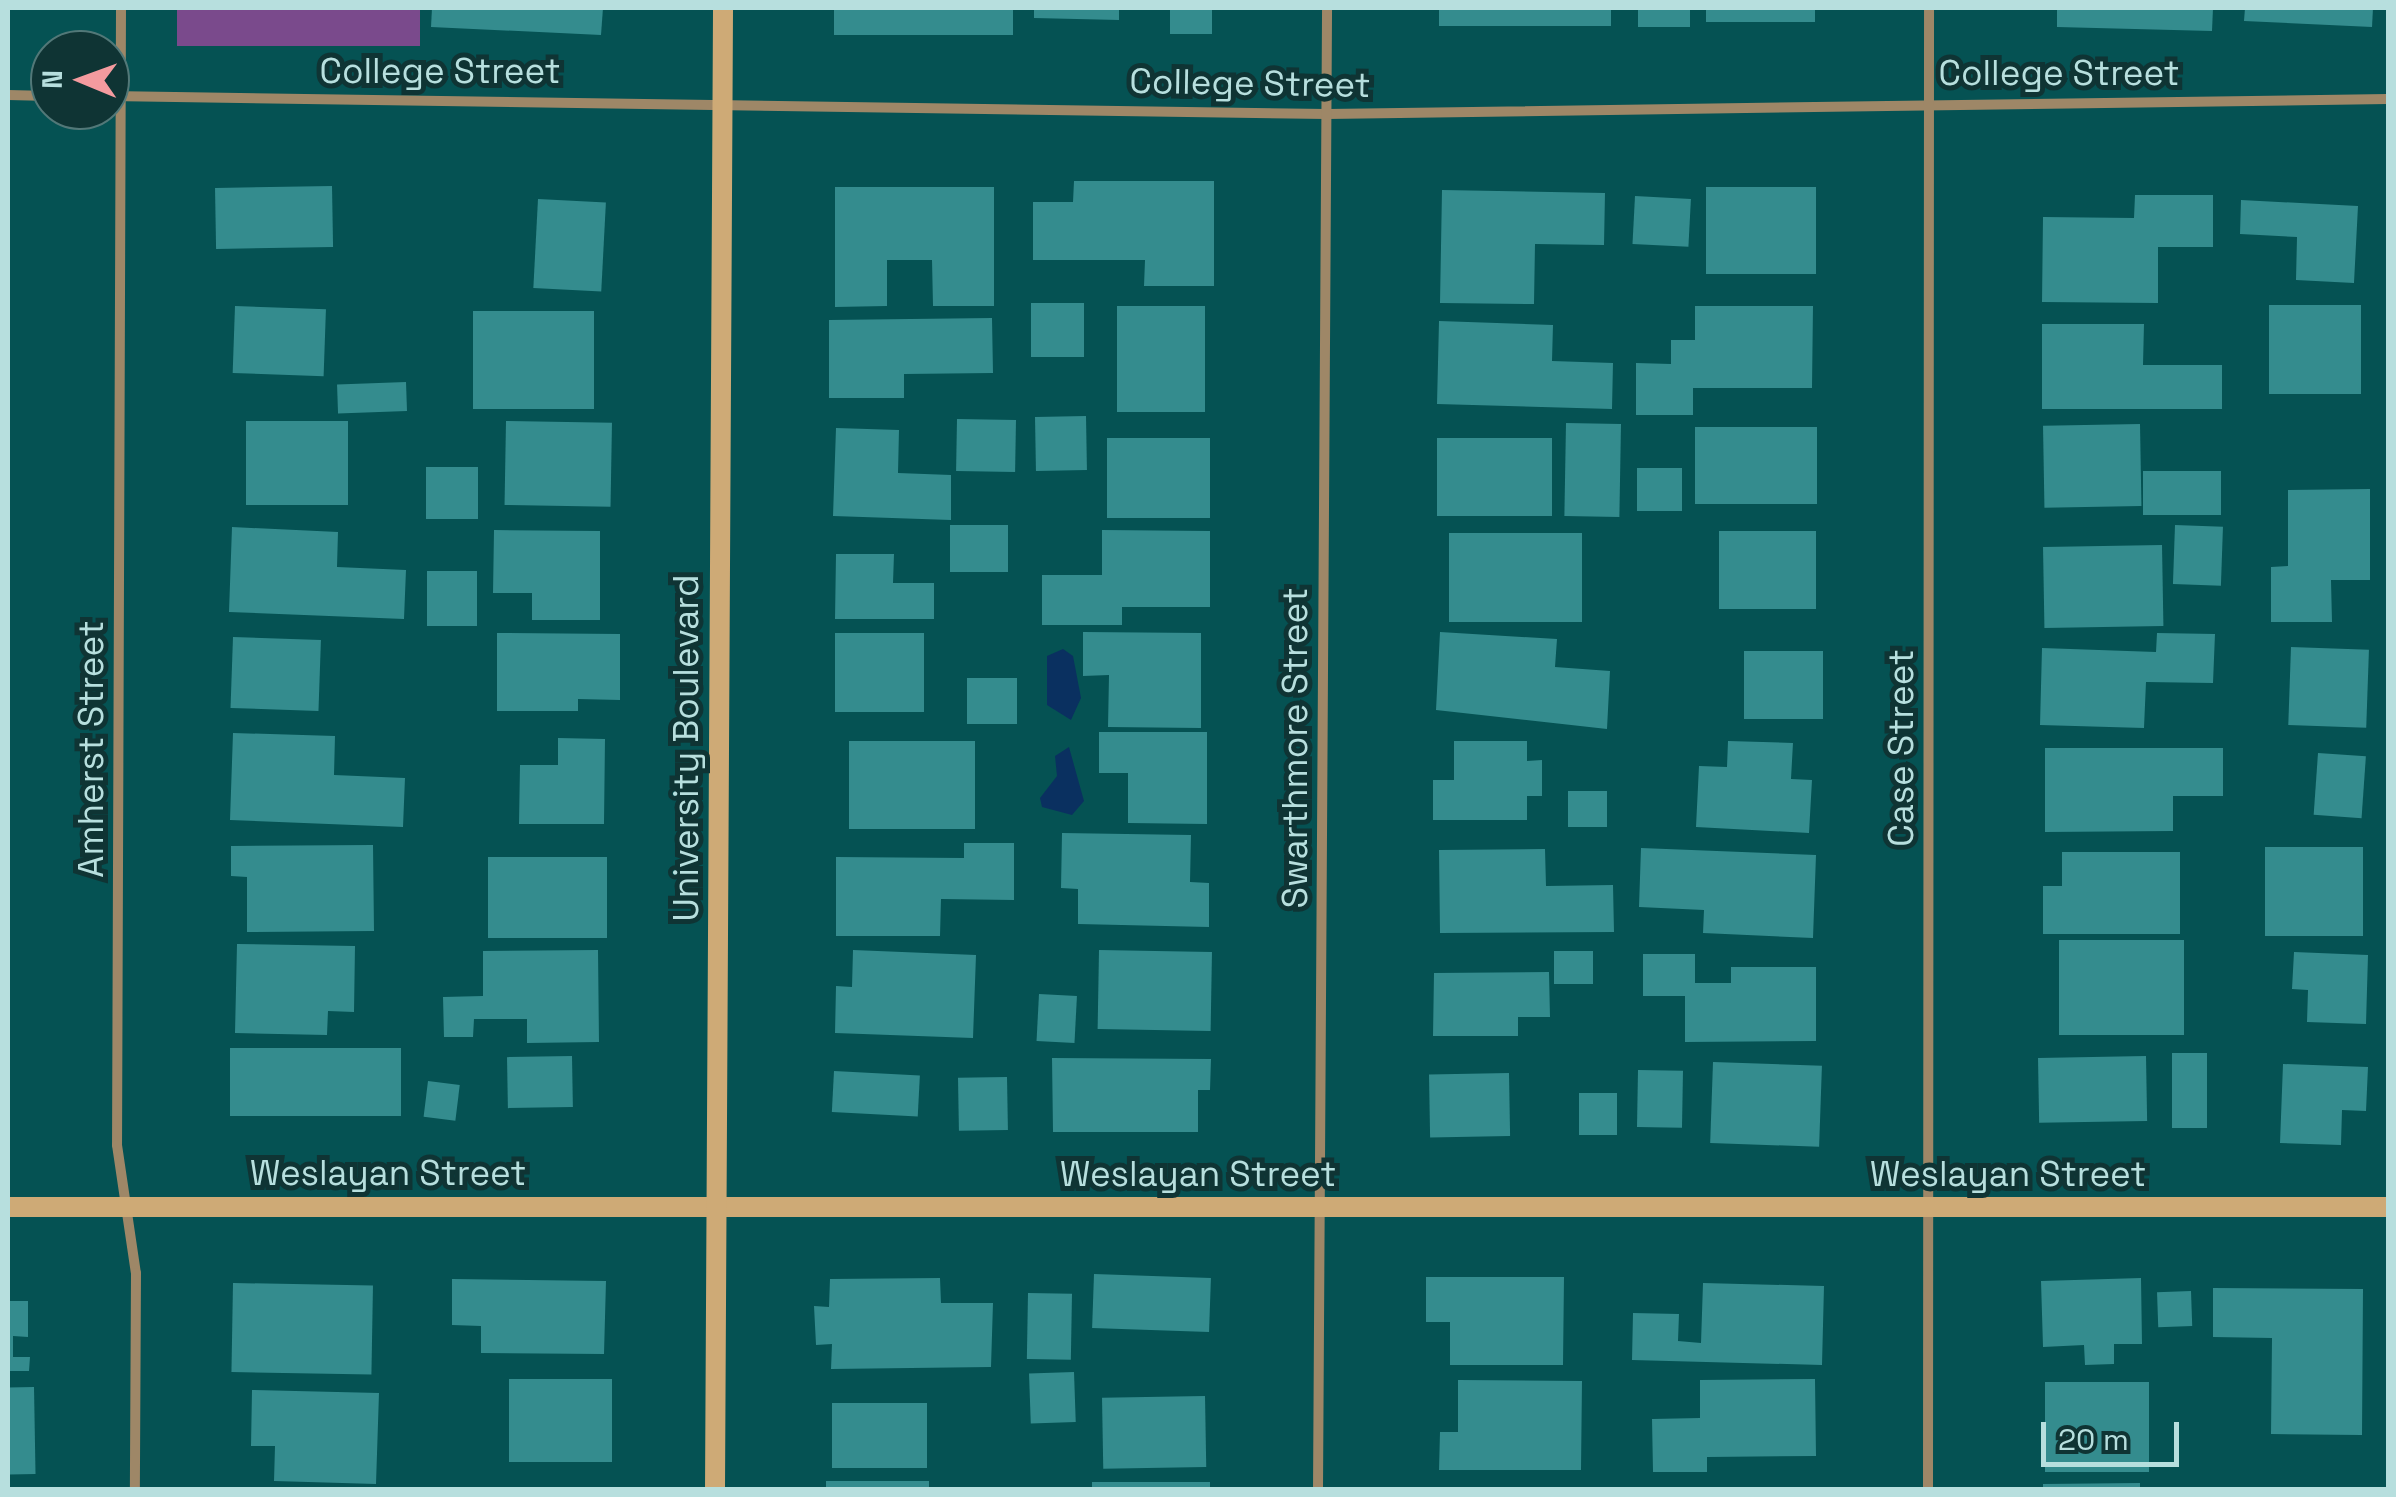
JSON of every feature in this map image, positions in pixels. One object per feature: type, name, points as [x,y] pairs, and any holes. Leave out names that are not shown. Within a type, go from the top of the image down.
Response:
[{"type":"main road","name":"University Boulevard","points":[[715,1490],[723,8]]},
{"type":"main road","name":"Weslayan Street","points":[[8,1207],[2388,1207]]},
{"type":"street","name":"Swarthmore Street","points":[[1318,1490],[1327,8]]},
{"type":"street","name":"Case Street","points":[[1928,1490],[1929,8]]},
{"type":"street","name":"College Street","points":[[130,96],[722,100],[1327,114],[1929,101],[2388,99]]},
{"type":"street","name":"Amherst Street","points":[[116,130],[117,1144],[136,1273],[134,1490]]},
{"type":"shaded area","points":[[177,8],[420,8],[420,46],[177,46]]},
{"type":"water","points":[[1063,649],[1073,656],[1081,698],[1071,720],[1047,705],[1047,656]]},
{"type":"water","points":[[1069,747],[1084,801],[1072,815],[1042,807],[1040,798],[1057,776],[1055,756]]},
{"type":"building","points":[[432,8],[603,8],[601,35],[431,27]]},
{"type":"building","points":[[834,8],[1013,8],[1013,35],[834,35]]},
{"type":"building","points":[[1034,8],[1119,8],[1119,20],[1034,18]]},
{"type":"building","points":[[1170,8],[1212,8],[1212,34],[1170,34]]},
{"type":"building","points":[[1439,8],[1611,8],[1611,26],[1439,26]]},
{"type":"building","points":[[1638,8],[1690,8],[1690,27],[1638,27]]},
{"type":"building","points":[[1706,8],[1815,8],[1815,22],[1706,22]]},
{"type":"building","points":[[2057,8],[2213,8],[2212,31],[2057,27]]},
{"type":"building","points":[[2245,8],[2373,8],[2372,27],[2244,21]]},
{"type":"building","points":[[1074,181],[1214,181],[1214,286],[1144,286],[1145,260],[1033,260],[1033,202],[1073,202]]},
{"type":"building","points":[[332,186],[333,247],[216,249],[215,188]]},
{"type":"building","points":[[835,187],[994,187],[994,306],[933,306],[932,260],[887,260],[887,306],[835,307]]},
{"type":"building","points":[[1706,187],[1816,187],[1816,274],[1706,274]]},
{"type":"building","points":[[1442,190],[1605,193],[1604,245],[1535,244],[1534,304],[1440,303]]},
{"type":"building","points":[[2135,195],[2213,195],[2213,247],[2158,247],[2158,303],[2042,302],[2043,217],[2134,218]]},
{"type":"building","points":[[1635,196],[1691,199],[1688,247],[1632,244]]},
{"type":"building","points":[[538,199],[606,203],[601,291],[533,288]]},
{"type":"building","points":[[2241,200],[2358,206],[2354,283],[2296,280],[2297,237],[2240,234]]},
{"type":"building","points":[[1031,303],[1084,303],[1084,357],[1031,357]]},
{"type":"building","points":[[2269,305],[2361,305],[2361,394],[2269,394]]},
{"type":"building","points":[[235,306],[326,309],[324,376],[233,373]]},
{"type":"building","points":[[1117,306],[1205,306],[1205,412],[1117,412]]},
{"type":"building","points":[[1695,306],[1813,306],[1812,388],[1693,388],[1693,415],[1636,415],[1636,363],[1671,364],[1671,340],[1695,340]]},
{"type":"building","points":[[473,311],[594,311],[594,409],[473,409]]},
{"type":"building","points":[[992,318],[993,373],[904,374],[904,398],[829,398],[829,320]]},
{"type":"building","points":[[1439,321],[1553,325],[1552,361],[1613,363],[1612,409],[1437,404]]},
{"type":"building","points":[[2042,324],[2144,324],[2143,365],[2222,365],[2222,409],[2042,409]]},
{"type":"building","points":[[406,382],[407,411],[338,413],[337,384]]},
{"type":"building","points":[[1086,416],[1087,470],[1036,471],[1035,417]]},
{"type":"building","points":[[957,419],[1016,420],[1015,472],[956,471]]},
{"type":"building","points":[[246,421],[348,421],[348,505],[246,505]]},
{"type":"building","points":[[506,421],[612,423],[611,507],[505,505]]},
{"type":"building","points":[[1566,423],[1621,424],[1619,517],[1564,516]]},
{"type":"building","points":[[2140,424],[2141,506],[2044,508],[2043,426]]},
{"type":"building","points":[[1695,427],[1817,427],[1817,504],[1695,504]]},
{"type":"building","points":[[836,428],[899,430],[898,473],[951,475],[951,520],[833,516]]},
{"type":"building","points":[[1107,438],[1210,438],[1210,518],[1107,518]]},
{"type":"building","points":[[1437,438],[1552,438],[1552,516],[1437,516]]},
{"type":"building","points":[[426,467],[478,467],[478,519],[426,519]]},
{"type":"building","points":[[1637,468],[1682,468],[1682,511],[1637,511]]},
{"type":"building","points":[[2143,471],[2221,471],[2221,515],[2143,515]]},
{"type":"building","points":[[2370,489],[2370,580],[2331,580],[2332,622],[2271,622],[2271,567],[2288,566],[2288,490]]},
{"type":"building","points":[[950,525],[1008,525],[1008,572],[950,572]]},
{"type":"building","points":[[2175,525],[2223,527],[2221,586],[2173,584]]},
{"type":"building","points":[[232,527],[338,532],[337,567],[406,570],[404,619],[229,612]]},
{"type":"building","points":[[494,530],[600,531],[600,620],[532,620],[532,593],[493,593]]},
{"type":"building","points":[[1102,530],[1210,531],[1210,607],[1122,607],[1122,625],[1042,625],[1042,575],[1102,575]]},
{"type":"building","points":[[1719,531],[1816,531],[1816,609],[1719,609]]},
{"type":"building","points":[[1449,533],[1582,533],[1582,622],[1449,622]]},
{"type":"building","points":[[2162,545],[2163,626],[2044,628],[2043,547]]},
{"type":"building","points":[[836,554],[894,554],[893,583],[934,583],[934,619],[835,619]]},
{"type":"building","points":[[427,571],[477,571],[477,626],[427,626]]},
{"type":"building","points":[[1083,632],[1201,633],[1201,728],[1108,727],[1109,675],[1083,676]]},
{"type":"building","points":[[1440,632],[1557,639],[1555,667],[1610,671],[1607,729],[1436,710]]},
{"type":"building","points":[[497,633],[620,634],[620,700],[578,699],[578,711],[497,711]]},
{"type":"building","points":[[835,633],[924,633],[924,712],[835,712]]},
{"type":"building","points":[[2157,633],[2215,634],[2213,683],[2146,682],[2144,728],[2040,725],[2042,648],[2156,652]]},
{"type":"building","points":[[233,637],[321,640],[318,711],[231,708]]},
{"type":"building","points":[[2291,647],[2369,650],[2366,728],[2288,725]]},
{"type":"building","points":[[1744,651],[1823,651],[1823,719],[1744,719]]},
{"type":"building","points":[[967,678],[1017,678],[1017,724],[967,724]]},
{"type":"building","points":[[1099,732],[1207,732],[1207,824],[1128,823],[1128,773],[1099,773]]},
{"type":"building","points":[[233,733],[335,736],[334,775],[405,778],[403,827],[230,820]]},
{"type":"building","points":[[558,738],[605,739],[604,824],[519,824],[520,765],[558,765]]},
{"type":"building","points":[[849,741],[975,741],[975,829],[849,829]]},
{"type":"building","points":[[1454,741],[1527,741],[1527,761],[1542,760],[1542,796],[1527,796],[1527,820],[1433,820],[1433,780],[1454,780]]},
{"type":"building","points":[[1728,741],[1793,743],[1791,779],[1812,780],[1809,833],[1696,827],[1699,766],[1727,767]]},
{"type":"building","points":[[2045,748],[2223,748],[2223,796],[2173,796],[2173,831],[2045,832]]},
{"type":"building","points":[[2318,753],[2366,756],[2362,818],[2314,815]]},
{"type":"building","points":[[1568,791],[1607,791],[1607,827],[1568,827]]},
{"type":"building","points":[[1062,833],[1191,835],[1190,882],[1209,883],[1209,927],[1078,924],[1078,889],[1061,888]]},
{"type":"building","points":[[964,843],[1014,843],[1014,900],[941,899],[940,936],[836,936],[836,857],[964,858]]},
{"type":"building","points":[[373,845],[374,931],[247,932],[247,877],[231,876],[231,846]]},
{"type":"building","points":[[2265,847],[2363,847],[2363,936],[2265,936]]},
{"type":"building","points":[[1641,848],[1816,855],[1813,938],[1703,933],[1704,910],[1639,907]]},
{"type":"building","points":[[1545,849],[1546,886],[1613,885],[1614,932],[1440,933],[1439,850]]},
{"type":"building","points":[[2062,852],[2180,852],[2180,934],[2043,934],[2043,886],[2062,886]]},
{"type":"building","points":[[488,857],[607,857],[607,938],[488,938]]},
{"type":"building","points":[[2059,940],[2184,940],[2184,1035],[2059,1035]]},
{"type":"building","points":[[237,944],[355,946],[354,1012],[328,1011],[327,1035],[235,1033]]},
{"type":"building","points":[[598,950],[599,1042],[527,1043],[527,1019],[474,1019],[473,1037],[444,1037],[443,997],[483,996],[483,951]]},
{"type":"building","points":[[853,950],[976,955],[973,1038],[835,1033],[836,986],[852,987]]},
{"type":"building","points":[[1099,950],[1212,952],[1211,1031],[1098,1029]]},
{"type":"building","points":[[1554,951],[1593,951],[1593,984],[1554,984]]},
{"type":"building","points":[[2294,952],[2368,955],[2366,1024],[2307,1022],[2308,990],[2292,989]]},
{"type":"building","points":[[1643,954],[1695,954],[1695,983],[1731,983],[1731,967],[1816,967],[1816,1041],[1685,1042],[1685,996],[1643,996]]},
{"type":"building","points":[[1549,972],[1550,1017],[1518,1017],[1518,1036],[1433,1036],[1434,973]]},
{"type":"building","points":[[1039,994],[1077,996],[1074,1043],[1037,1041]]},
{"type":"building","points":[[230,1048],[401,1048],[401,1116],[230,1116]]},
{"type":"building","points":[[2172,1053],[2207,1053],[2207,1128],[2172,1128]]},
{"type":"building","points":[[572,1056],[573,1107],[508,1108],[507,1057]]},
{"type":"building","points":[[2146,1056],[2147,1121],[2039,1123],[2038,1058]]},
{"type":"building","points":[[1052,1058],[1211,1059],[1210,1090],[1198,1090],[1198,1132],[1053,1132]]},
{"type":"building","points":[[1713,1062],[1822,1066],[1819,1147],[1710,1143]]},
{"type":"building","points":[[2283,1064],[2368,1067],[2366,1111],[2342,1110],[2341,1145],[2280,1143]]},
{"type":"building","points":[[1638,1070],[1683,1071],[1682,1128],[1637,1127]]},
{"type":"building","points":[[834,1071],[920,1076],[918,1116],[832,1112]]},
{"type":"building","points":[[1509,1073],[1510,1136],[1430,1137],[1429,1074]]},
{"type":"building","points":[[1007,1077],[1008,1130],[959,1131],[958,1078]]},
{"type":"building","points":[[428,1081],[460,1085],[455,1121],[424,1117]]},
{"type":"building","points":[[1579,1093],[1617,1093],[1617,1135],[1579,1135]]},
{"type":"building","points":[[1094,1274],[1211,1278],[1209,1332],[1092,1328]]},
{"type":"building","points":[[1426,1277],[1564,1277],[1563,1365],[1450,1365],[1450,1322],[1426,1322]]},
{"type":"building","points":[[940,1278],[941,1303],[993,1303],[991,1367],[831,1369],[832,1344],[816,1345],[814,1306],[829,1307],[830,1279]]},
{"type":"building","points":[[2141,1278],[2142,1344],[2114,1344],[2114,1364],[2085,1365],[2084,1345],[2043,1347],[2041,1281]]},
{"type":"building","points":[[452,1279],[606,1281],[604,1354],[481,1353],[481,1326],[452,1325]]},
{"type":"building","points":[[233,1283],[373,1285],[371,1374],[231,1372]]},
{"type":"building","points":[[1703,1283],[1824,1286],[1822,1365],[1632,1360],[1633,1313],[1679,1314],[1678,1341],[1701,1343]]},
{"type":"building","points":[[2213,1288],[2363,1289],[2362,1435],[2271,1434],[2272,1338],[2213,1337]]},
{"type":"building","points":[[2191,1291],[2192,1326],[2158,1327],[2157,1292]]},
{"type":"building","points":[[1028,1293],[1072,1294],[1071,1360],[1027,1359]]},
{"type":"building","points":[[8,1301],[28,1301],[28,1337],[13,1336],[13,1357],[30,1357],[29,1371],[8,1371]]},
{"type":"building","points":[[1074,1372],[1076,1422],[1031,1424],[1029,1374]]},
{"type":"building","points":[[509,1379],[612,1379],[612,1462],[509,1462]]},
{"type":"building","points":[[1815,1379],[1816,1456],[1707,1457],[1707,1472],[1653,1472],[1652,1419],[1700,1418],[1700,1380]]},
{"type":"building","points":[[1458,1380],[1582,1381],[1581,1470],[1439,1470],[1440,1432],[1458,1432]]},
{"type":"building","points":[[2045,1382],[2149,1382],[2149,1472],[2045,1472]]},
{"type":"building","points":[[8,1387],[34,1387],[36,1474],[10,1474]]},
{"type":"building","points":[[252,1390],[379,1393],[376,1484],[274,1481],[275,1446],[251,1446]]},
{"type":"building","points":[[1205,1396],[1206,1467],[1103,1469],[1102,1398]]},
{"type":"building","points":[[832,1403],[927,1403],[927,1468],[832,1468]]},
{"type":"building","points":[[826,1481],[929,1481],[929,1490],[826,1490]]},
{"type":"building","points":[[1092,1482],[1210,1482],[1210,1490],[1092,1490]]},
{"type":"building","points":[[2140,1483],[2140,1490],[2043,1490],[2043,1484]]}]
